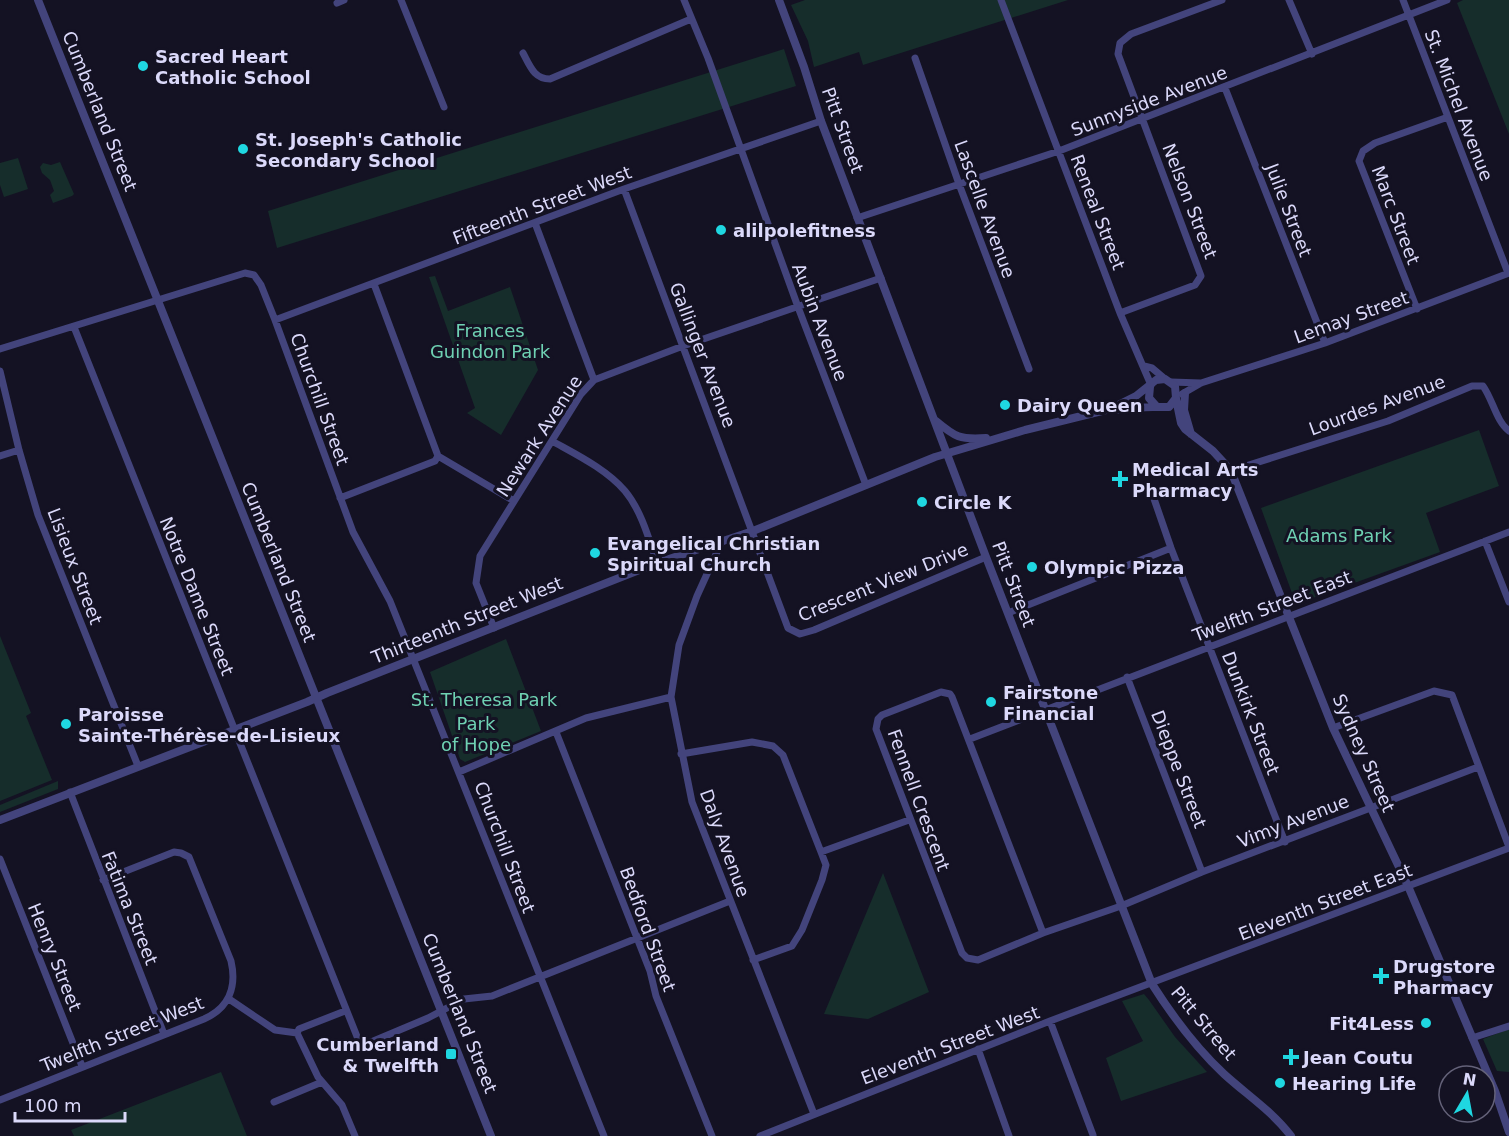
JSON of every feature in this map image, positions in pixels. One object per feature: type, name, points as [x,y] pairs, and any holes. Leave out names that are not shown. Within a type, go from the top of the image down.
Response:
[{"type":"street","name":"Cumberland Street","points":[[38,0],[491,1136]]},
{"type":"street","points":[[401,0],[444,107]]},
{"type":"street","name":"Aubin Avenue","points":[[684,0],[708,58],[740,151],[866,485]]},
{"type":"street","name":"Pitt Street","points":[[778,0],[946,453],[1152,984],[1175,1020],[1198,1048],[1280,1121],[1291,1136]]},
{"type":"street","name":"Reneal Street","points":[[1001,0],[1150,386]]},
{"type":"street","name":"Nelson Street","points":[[1120,313],[1195,285],[1200,276],[1118,54],[1120,43],[1131,34],[1222,0]]},
{"type":"street","points":[[1289,0],[1312,54]]},
{"type":"street","name":"St. Michel Avenue","points":[[1403,0],[1508,273]]},
{"type":"street","name":"Sunnyside Avenue","points":[[857,218],[1059,152],[1447,0]]},
{"type":"street","points":[[523,53],[534,73],[542,79],[550,79],[691,19]]},
{"type":"street","name":"Lascelle Avenue","points":[[915,58],[959,184],[1029,369]]},
{"type":"street","name":"Julie Street","points":[[1225,88],[1325,343]]},
{"type":"street","name":"Marc Street","points":[[1418,309],[1359,161],[1363,151],[1375,143],[1448,117]]},
{"type":"street","name":"Fifteenth Street West","points":[[275,320],[624,189],[740,151],[821,121]]},
{"type":"street","name":"Gallinger Avenue","points":[[624,189],[753,531]]},
{"type":"street","name":"Newark Avenue","points":[[494,628],[476,583],[480,556],[581,394],[594,380],[535,223]]},
{"type":"street","name":"Churchill Street","points":[[158,300],[244,273],[254,275],[261,285],[352,532],[390,601],[604,1136]]},
{"type":"street","name":"Lemay Street","points":[[1179,396],[1201,383],[1325,343],[1508,273]]},
{"type":"street","points":[[594,380],[684,346],[881,278]]},
{"type":"street","points":[[374,284],[438,456],[514,501]]},
{"type":"street","points":[[0,349],[158,300]]},
{"type":"street","name":"Notre Dame Street","points":[[74,327],[358,1039],[361,1042],[371,1042],[428,1018],[441,1010]]},
{"type":"street","points":[[1110,409],[1124,411],[1144,406],[1169,407],[1179,396],[1168,380],[1152,368],[1144,366]]},
{"type":"street","name":"Lisieux Street","points":[[0,371],[38,515],[138,766]]},
{"type":"street","points":[[936,421],[948,431],[966,439],[1001,437],[1110,409],[1150,386],[1156,380],[1168,380]]},
{"type":"street","name":"Lemay Street","points":[[1168,380],[1201,383]]},
{"type":"street","points":[[1150,386],[1149,398],[1157,407]]},
{"type":"street","name":"Lourdes Avenue","points":[[1230,471],[1388,421],[1472,386],[1483,386],[1491,396],[1500,421],[1509,431]]},
{"type":"street","name":"Sydney Street","points":[[1179,396],[1181,423],[1213,451],[1230,471],[1240,490],[1333,728],[1408,886],[1495,1091],[1509,1132]]},
{"type":"street","name":"Thirteenth Street West","points":[[0,820],[657,563],[753,531],[946,453],[1001,437]]},
{"type":"street","points":[[552,441],[600,469],[624,490],[633,504],[657,563]]},
{"type":"street","points":[[0,456],[19,450]]},
{"type":"street","points":[[340,498],[435,461],[438,456]]},
{"type":"street","name":"Dunkirk Street","points":[[1152,493],[1171,548],[1285,842]]},
{"type":"street","name":"Crescent View Drive","points":[[753,531],[788,628],[800,634],[986,557]]},
{"type":"street","name":"Twelfth Street East","points":[[1045,708],[1509,532]]},
{"type":"street","name":"Daly Avenue","points":[[722,541],[697,596],[679,645],[671,697],[692,802],[814,1114]]},
{"type":"street","points":[[1485,541],[1509,602]]},
{"type":"street","points":[[1008,613],[1171,548]]},
{"type":"street","name":"Dieppe Street","points":[[1127,677],[1202,872]]},
{"type":"street","points":[[1333,728],[1434,691],[1452,695],[1509,848]]},
{"type":"street","name":"Fennell Crescent","points":[[1043,933],[952,697],[945,692],[891,711],[878,719],[876,729],[909,820],[962,953],[967,958],[978,960],[1043,933],[1120,906]]},
{"type":"street","points":[[459,772],[586,718],[671,697]]},
{"type":"street","points":[[970,739],[1045,708]]},
{"type":"street","name":"Bedford Street","points":[[556,732],[712,1136]]},
{"type":"street","points":[[681,754],[752,742],[773,746],[783,755],[826,866],[802,930],[792,946],[753,960]]},
{"type":"street","name":"Vimy Avenue","points":[[1120,906],[1202,872],[1478,766]]},
{"type":"street","name":"Fatima Street","points":[[70,792],[164,1034]]},
{"type":"street","points":[[821,852],[909,820]]},
{"type":"street","name":"Eleventh Street East","points":[[1152,984],[1509,848]]},
{"type":"street","points":[[103,880],[174,852],[189,857],[231,961],[234,978],[229,999]]},
{"type":"street","name":"Henry Street","points":[[0,859],[82,1066]]},
{"type":"street","points":[[441,1010],[464,999],[492,996],[730,901]]},
{"type":"street","name":"Eleventh Street West","points":[[760,1136],[978,1049],[1152,984]]},
{"type":"street","name":"Twelfth Street West","points":[[0,1100],[210,1016],[229,999],[275,1030],[297,1033]]},
{"type":"street","points":[[345,1011],[299,1029],[297,1033],[322,1082],[342,1105],[354,1136]]},
{"type":"street","points":[[1050,1022],[1093,1135]]},
{"type":"street","points":[[1472,1038],[1509,1026]]},
{"type":"street","points":[[978,1049],[1009,1136]]},
{"type":"street","points":[[274,1102],[322,1082]]},
{"type":"green space","points":[[805,0],[1068,0],[863,65],[859,52],[814,67],[808,41],[791,5]]},
{"type":"green space","points":[[1463,0],[1509,0],[1509,134],[1457,3]]},
{"type":"green space","points":[[784,49],[796,86],[277,248],[268,211]]},
{"type":"green space","points":[[18,158],[28,189],[4,197],[0,185],[0,163]]},
{"type":"green space","points":[[60,162],[74,194],[53,203],[50,195],[54,191],[50,180],[42,173],[40,167],[43,163],[51,165]]},
{"type":"green space","name":"Frances Guindon Park","points":[[435,276],[448,311],[510,287],[538,370],[501,435],[467,413],[475,408],[429,277]]},
{"type":"green space","name":"Adams Park","points":[[1479,430],[1499,486],[1426,513],[1440,552],[1296,604],[1261,508]]},
{"type":"green space","points":[[0,636],[31,713],[26,716],[52,780],[0,801]]},
{"type":"green space","name":"St. Theresa Park","points":[[506,639],[541,731],[465,762],[460,759],[430,672]]},
{"type":"green space","points":[[58,781],[58,789],[0,812],[0,805]]},
{"type":"green space","points":[[883,873],[929,992],[868,1019],[824,1014]]},
{"type":"green space","points":[[1144,994],[1175,1037],[1207,1072],[1121,1101],[1106,1058],[1143,1041],[1122,1001]]},
{"type":"green space","points":[[1509,1029],[1509,1072],[1497,1071],[1497,1064],[1494,1064],[1483,1039]]},
{"type":"green space","points":[[221,1072],[247,1136],[74,1136],[71,1130]]},
{"type":"place","name":"Sacred Heart Catholic School","points":[[143,66]]},
{"type":"place","name":"St. Joseph's Catholic Secondary School","points":[[243,149]]},
{"type":"place","name":"alilpolefitness","points":[[721,230]]},
{"type":"place","name":"Dairy Queen","points":[[1005,405]]},
{"type":"place","name":"Medical Arts Pharmacy","points":[[1120,479]]},
{"type":"place","name":"Circle K","points":[[922,502]]},
{"type":"place","name":"Evangelical Christian Spiritual Church","points":[[595,553]]},
{"type":"place","name":"Olympic Pizza","points":[[1032,567]]},
{"type":"place","name":"Fairstone Financial","points":[[991,702]]},
{"type":"place","name":"Paroisse Sainte-Thérèse-de-Lisieux","points":[[66,724]]},
{"type":"place","name":"Drugstore Pharmacy","points":[[1381,976]]},
{"type":"place","name":"Fit4Less","points":[[1426,1023]]},
{"type":"place","name":"Cumberland & Twelfth","points":[[451,1054]]},
{"type":"place","name":"Jean Coutu","points":[[1291,1057]]},
{"type":"place","name":"Hearing Life","points":[[1280,1083]]},
{"type":"park label","name":"Park of Hope","points":[[476,733]]}]
